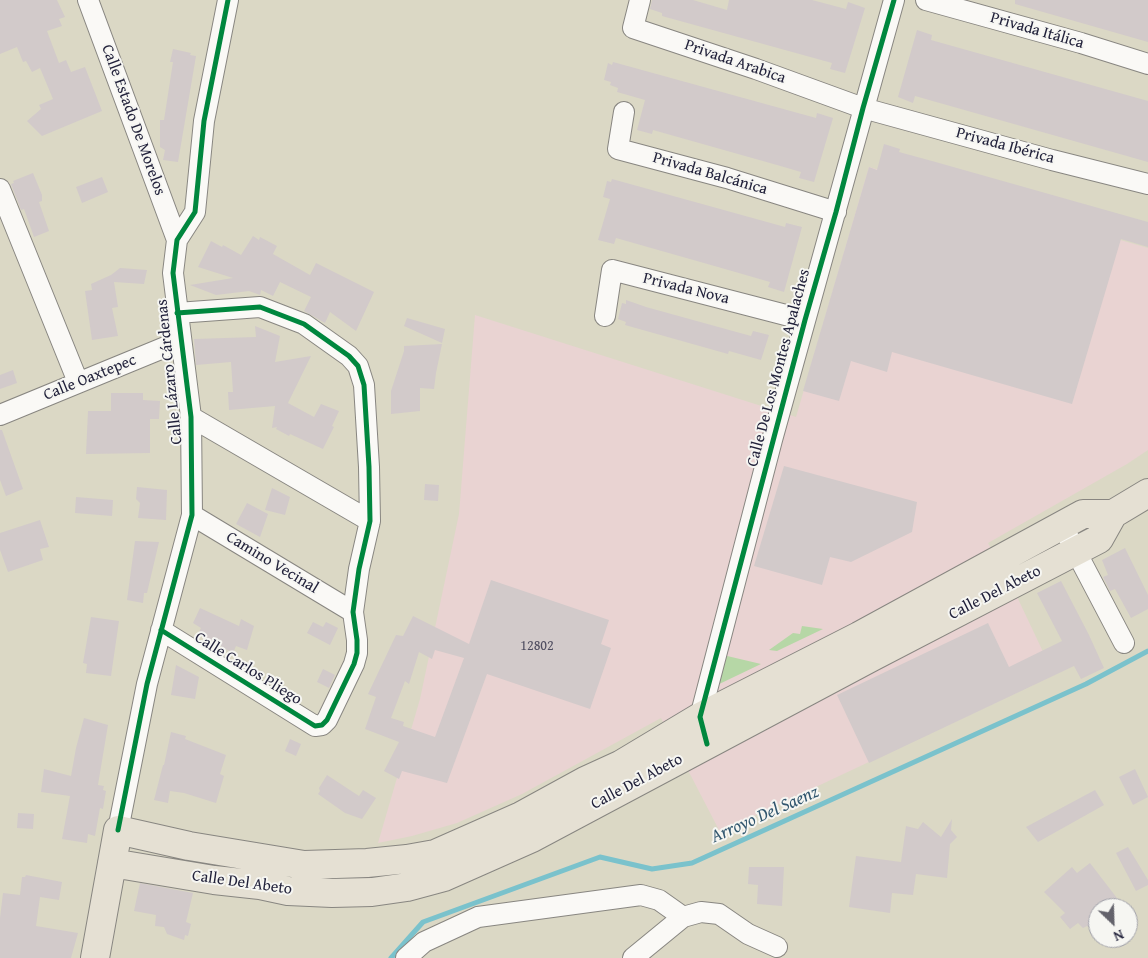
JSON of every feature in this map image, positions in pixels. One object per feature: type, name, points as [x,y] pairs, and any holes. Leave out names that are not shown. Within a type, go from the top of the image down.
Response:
[{"type":"main road","name":"Calle Del Abeto","points":[[112,863],[214,880],[260,885],[288,891],[372,892],[406,887],[444,878],[532,838],[707,744],[1099,539],[1113,514],[1148,493]]},
{"type":"main road","name":"Calle Del Abeto","points":[[118,830],[188,846],[304,864],[332,865],[408,859],[435,854],[521,816],[585,781],[620,765],[700,717],[859,636],[1083,514],[1113,514]]},
{"type":"main road","name":"Calle Lázaro Cárdenas","points":[[95,958],[118,830]]},
{"type":"main road","points":[[260,885],[261,858]]},
{"type":"street","name":"Calle Estado De Morelos","points":[[88,0],[177,240]]},
{"type":"street","name":"Calle Lázaro Cárdenas","points":[[118,830],[147,684],[192,515],[190,418],[173,273],[177,240],[195,212],[204,121],[228,0]]},
{"type":"street","name":"Privada Arabica","points":[[640,0],[633,28],[756,69],[863,108]]},
{"type":"street","name":"Calle De Los Montes Apalaches","points":[[707,744],[700,717],[805,320],[894,0]]},
{"type":"street","name":"Privada Itálica","points":[[926,0],[1081,43],[1148,64]]},
{"type":"street","name":"Privada Ibérica","points":[[863,108],[1052,160],[1148,184]]},
{"type":"street","name":"Privada Balcánica","points":[[624,112],[618,149],[727,178],[836,212]]},
{"type":"street","points":[[0,189],[78,382]]},
{"type":"street","name":"Privada Nova","points":[[604,316],[612,270],[805,320]]},
{"type":"street","points":[[177,313],[260,307],[304,324],[349,356],[358,366],[364,386],[370,521],[359,569],[353,612]]},
{"type":"street","name":"Calle Oaxtepec","points":[[0,415],[180,341]]},
{"type":"street","name":"Calle Lázaro Cárdenas","points":[[190,418],[370,521]]},
{"type":"street","name":"Camino Vecinal","points":[[192,515],[353,612]]},
{"type":"street","points":[[1062,525],[1124,643]]},
{"type":"street","name":"Calle Carlos Pliego","points":[[161,630],[315,726],[322,725],[327,720],[354,664],[358,640],[353,612]]},
{"type":"street","points":[[406,958],[424,942],[478,917],[532,909],[641,895],[658,900],[683,917]]},
{"type":"street","points":[[633,958],[683,917],[701,912],[719,914],[748,934],[777,947]]},
{"type":"shaded area","points":[[869,167],[1148,248],[1148,450],[1127,464],[988,543],[1011,584],[1054,675],[720,832],[661,718],[522,794],[457,823],[412,836],[378,843],[420,699],[459,514],[475,315],[796,417]]},
{"type":"green space","points":[[802,626],[823,629],[777,651],[769,650],[793,633],[800,634]]},
{"type":"green space","points":[[723,655],[761,664],[713,687]]},
{"type":"building","points":[[0,0],[57,0],[65,17],[59,19],[62,26],[47,31],[59,63],[66,60],[71,72],[85,67],[102,111],[42,136],[27,121],[41,109],[39,105],[53,99],[40,68],[32,72],[26,61],[23,62],[17,47],[0,54]]},
{"type":"building","points":[[652,0],[693,0],[727,10],[729,0],[812,0],[846,9],[848,2],[865,8],[845,73],[830,69],[832,63],[662,16],[662,13],[650,9]]},
{"type":"building","points":[[1015,0],[1148,0],[1148,42],[1015,4]]},
{"type":"building","points":[[917,30],[932,35],[931,40],[1148,101],[1148,162],[915,96],[913,103],[898,97]]},
{"type":"building","points":[[173,49],[196,56],[178,162],[163,160],[165,150],[160,147],[160,120],[164,120],[173,62],[170,62]]},
{"type":"building","points":[[613,62],[816,118],[817,113],[833,118],[814,182],[799,178],[801,172],[653,130],[652,134],[637,130],[645,100],[617,92],[618,88],[610,85],[611,82],[604,80],[608,63],[612,65]]},
{"type":"building","points":[[884,144],[900,149],[899,152],[1148,222],[1148,247],[1121,239],[1072,404],[892,352],[887,372],[851,361],[839,401],[803,391],[869,167],[877,170]]},
{"type":"building","points":[[33,173],[42,195],[42,201],[39,202],[49,231],[34,237],[24,209],[21,210],[11,184],[14,183],[13,181]]},
{"type":"building","points":[[102,177],[108,192],[82,203],[76,187]]},
{"type":"building","points":[[612,179],[785,227],[786,223],[802,227],[784,292],[768,287],[770,282],[616,238],[614,244],[598,240],[610,199],[603,197],[607,181],[611,182]]},
{"type":"building","points":[[253,236],[259,240],[260,237],[277,246],[273,254],[310,275],[316,263],[374,292],[356,331],[330,312],[325,323],[304,311],[311,297],[280,282],[273,296],[261,290],[260,295],[249,291],[216,295],[190,285],[233,278],[198,267],[211,241],[241,255]]},
{"type":"building","points":[[120,268],[147,270],[144,284],[114,282],[118,307],[112,308],[118,336],[92,340],[85,291],[92,290],[91,284],[111,275]]},
{"type":"building","points":[[626,300],[751,336],[753,331],[769,335],[761,360],[729,351],[728,354],[625,325],[626,322],[618,319],[622,303],[626,304]]},
{"type":"building","points":[[407,318],[445,329],[442,343],[404,326]]},
{"type":"building","points":[[255,326],[280,336],[275,362],[311,356],[288,403],[314,417],[321,404],[339,411],[332,426],[334,427],[323,449],[290,434],[289,436],[276,429],[277,427],[272,428],[275,406],[229,410],[228,392],[233,392],[231,362],[196,365],[194,339],[256,337]]},
{"type":"building","points":[[442,344],[434,389],[420,388],[420,411],[391,414],[391,391],[404,346]]},
{"type":"building","points":[[13,370],[17,383],[0,389],[0,375]]},
{"type":"building","points":[[111,393],[143,393],[143,400],[160,401],[159,419],[150,419],[150,453],[86,454],[88,411],[111,411]]},
{"type":"building","points":[[0,430],[2,430],[23,489],[6,496],[0,480]]},
{"type":"building","points":[[784,466],[917,502],[912,532],[851,562],[830,557],[822,585],[754,566]]},
{"type":"building","points":[[425,484],[439,485],[438,501],[424,500]]},
{"type":"building","points":[[137,487],[167,490],[166,520],[138,518],[140,503],[136,499]]},
{"type":"building","points":[[272,488],[290,497],[285,515],[265,510]]},
{"type":"building","points":[[76,497],[113,500],[112,516],[75,513]]},
{"type":"building","points":[[247,503],[268,514],[260,537],[236,524]]},
{"type":"building","points":[[40,520],[49,547],[40,549],[43,560],[8,572],[0,550],[0,533]]},
{"type":"building","points":[[135,541],[159,542],[147,593],[144,593],[143,603],[127,600]]},
{"type":"building","points":[[1125,548],[1148,595],[1148,609],[1131,618],[1115,589],[1110,591],[1103,577],[1108,575],[1102,560]]},
{"type":"building","points":[[491,580],[609,620],[601,644],[611,648],[590,709],[487,674],[447,783],[402,771],[399,779],[384,771],[399,742],[365,729],[376,697],[368,694],[396,635],[403,636],[413,616],[469,644]],"holes":[[[435,650],[464,658],[435,737],[403,726],[404,722],[391,718],[405,681],[409,684],[419,652],[432,659]]]},
{"type":"building","points":[[1061,581],[1104,668],[1081,679],[1074,666],[869,763],[837,695],[988,623],[1009,667],[1062,641],[1037,593]]},
{"type":"building","points":[[200,608],[239,626],[241,619],[254,626],[247,650],[236,646],[233,653],[198,634],[201,628],[193,623]]},
{"type":"building","points":[[91,617],[119,621],[111,676],[86,673],[87,664],[83,663]]},
{"type":"building","points":[[313,622],[323,627],[326,622],[338,628],[330,645],[307,633]]},
{"type":"building","points":[[176,665],[199,677],[195,699],[171,695]]},
{"type":"building","points":[[323,669],[335,675],[329,688],[317,682]]},
{"type":"building","points":[[84,718],[108,725],[98,785],[104,786],[103,790],[106,791],[103,809],[100,808],[95,836],[88,834],[87,843],[62,839],[70,796],[41,792],[44,769],[71,776]]},
{"type":"building","points":[[171,732],[186,736],[185,739],[226,755],[220,774],[224,776],[216,803],[184,793],[170,791],[168,803],[154,800]]},
{"type":"building","points":[[290,739],[301,744],[296,756],[285,751]]},
{"type":"building","points":[[1135,769],[1148,797],[1133,805],[1119,777]]},
{"type":"building","points":[[327,775],[359,796],[363,790],[376,798],[362,819],[345,813],[318,794],[319,788]]},
{"type":"building","points":[[1095,790],[1104,805],[1038,842],[1026,827]]},
{"type":"building","points":[[18,813],[34,814],[33,829],[17,828]]},
{"type":"building","points":[[952,819],[951,830],[957,837],[950,844],[947,878],[916,874],[913,895],[892,893],[890,913],[849,907],[856,856],[901,862],[906,826],[918,829],[923,822],[941,837]]},
{"type":"building","points":[[1128,847],[1148,880],[1148,885],[1136,891],[1116,853]]},
{"type":"building","points":[[1090,863],[1117,898],[1088,898],[1088,927],[1083,928],[1078,923],[1070,929],[1060,917],[1065,913],[1044,892],[1072,867],[1077,873]]},
{"type":"building","points":[[749,867],[784,867],[782,906],[757,904],[758,885],[748,884]]},
{"type":"building","points":[[26,875],[62,882],[59,900],[40,897],[36,926],[78,933],[71,958],[0,958],[0,918],[3,893],[20,895],[22,877]]},
{"type":"building","points":[[140,883],[193,893],[186,922],[191,924],[188,936],[185,935],[184,940],[167,934],[164,927],[155,926],[156,915],[134,911]]},
{"type":"waterway","name":"Arroyo Del Saenz","points":[[391,958],[423,922],[600,857],[652,869],[692,863],[1086,684],[1148,651]]},
{"type":"cycle path","points":[[118,830],[147,684],[192,515],[191,417],[173,273],[177,240],[195,212],[204,121],[228,0]]},
{"type":"cycle path","points":[[707,744],[700,717],[805,320],[894,0]]},
{"type":"cycle path","points":[[161,630],[315,726],[322,725],[327,720],[354,664],[357,653],[353,612],[359,569],[370,521],[364,385],[358,366],[349,356],[304,324],[260,307],[177,313]]}]
